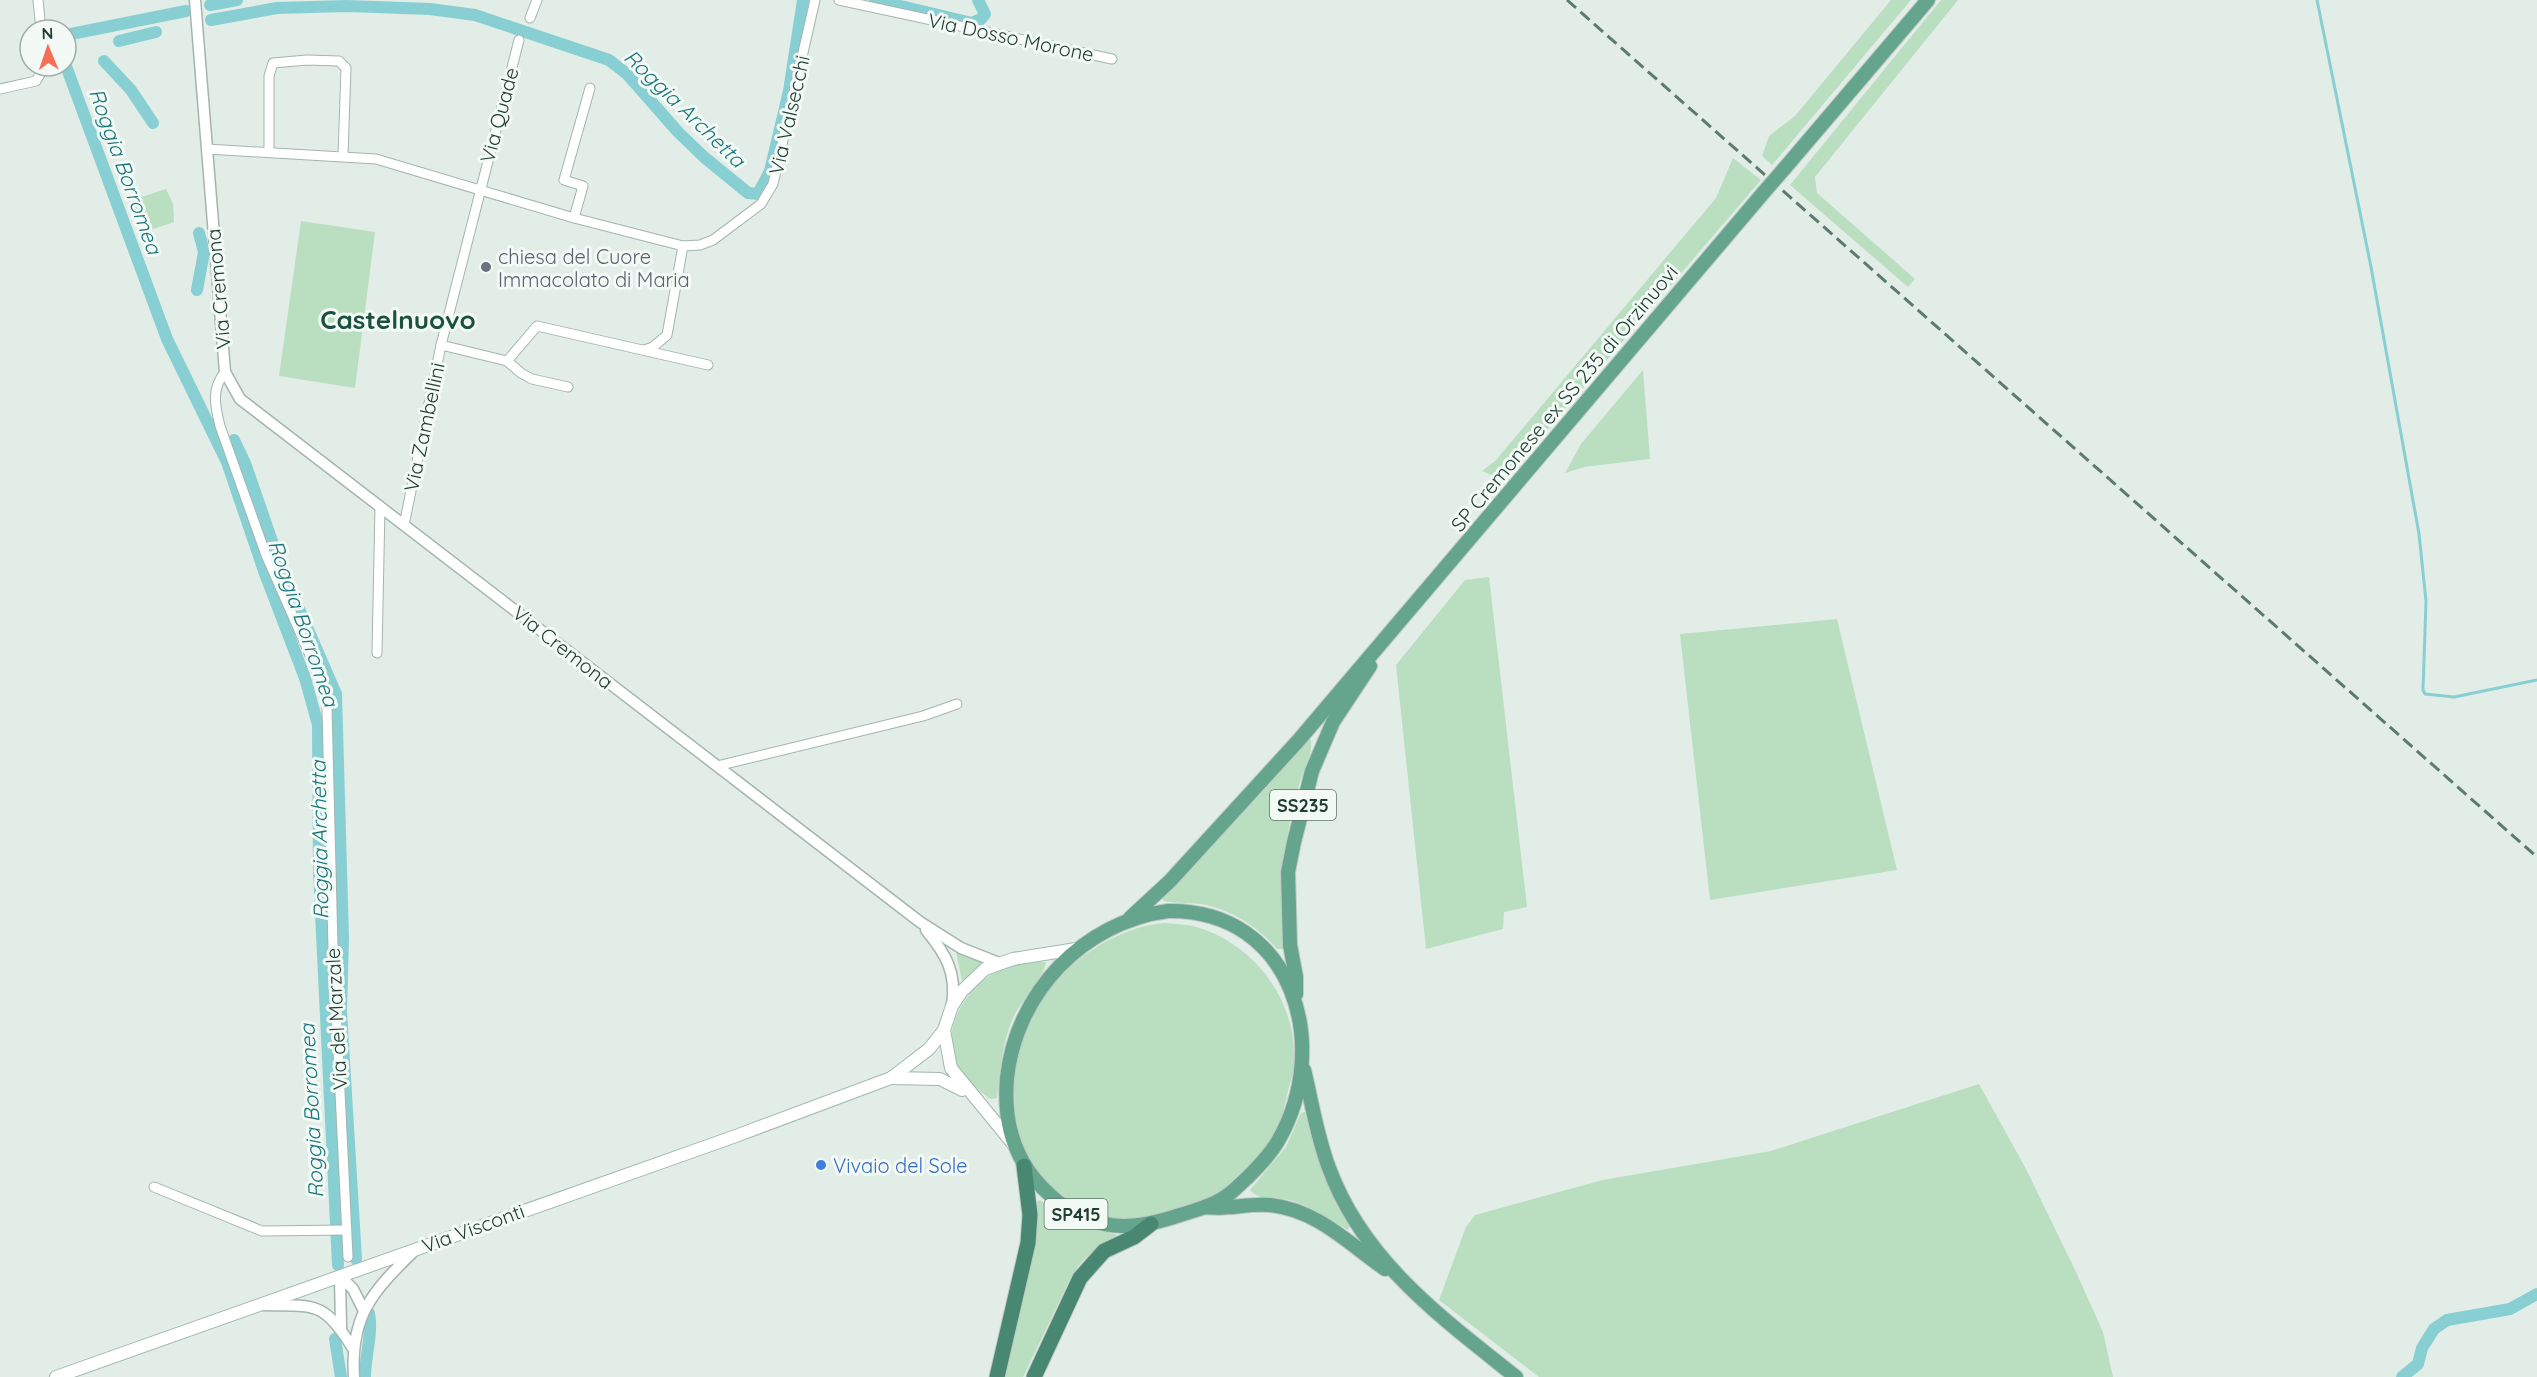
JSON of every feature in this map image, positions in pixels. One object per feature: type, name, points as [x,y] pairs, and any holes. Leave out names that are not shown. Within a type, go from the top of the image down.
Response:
[{"type":"highway","name":"SP415","points":[[997,1377],[1028,1243],[1030,1215],[1024,1166]]},
{"type":"highway","name":"SP415","points":[[1034,1377],[1080,1278],[1104,1251],[1134,1237],[1151,1224]]},
{"type":"main road","name":"SP Cremonese ex SS 235 di Orzinuovi","points":[[1392,629],[1928,0]]},
{"type":"main road","name":"SS235","points":[[1130,918],[1170,881],[1298,741],[1392,629]]},
{"type":"main road","name":"SS235","points":[[1296,1002],[1296,977],[1290,945],[1288,872],[1303,802],[1312,771],[1333,722],[1392,629]]},
{"type":"main road","name":"SP415","points":[[1303,1065],[1298,1094],[1278,1142],[1262,1163],[1227,1196],[1205,1207],[1151,1224],[1121,1226],[1095,1221],[1074,1213],[1037,1184],[1024,1166],[1014,1145],[1005,1102],[1010,1056],[1020,1022],[1039,990],[1076,949],[1130,918],[1149,913],[1187,911],[1223,920],[1248,934],[1274,960],[1285,975],[1296,1002],[1302,1033],[1303,1065],[1321,1146],[1341,1196],[1363,1233],[1394,1275]]},
{"type":"main road","points":[[891,1078],[929,1049],[944,1030],[952,1006],[974,978],[999,963],[1076,949]]},
{"type":"main road","points":[[944,1030],[951,1068],[1014,1145]]},
{"type":"main road","points":[[891,1078],[940,1079],[953,1083],[979,1104]]},
{"type":"main road","name":"Via Visconti","points":[[56,1377],[734,1137],[891,1078]]},
{"type":"main road","name":"SP415","points":[[1205,1207],[1226,1210],[1268,1205],[1293,1209],[1330,1227],[1394,1275],[1429,1308],[1516,1377]]},
{"type":"street","points":[[38,0],[40,18]]},
{"type":"street","name":"Via Cremona","points":[[195,0],[225,372],[240,399],[920,922],[961,948],[999,963]]},
{"type":"street","points":[[530,18],[537,0]]},
{"type":"street","name":"Via Valsecchi","points":[[207,149],[343,155],[376,159],[574,218],[683,246],[700,245],[713,240],[761,204],[773,184],[815,0]]},
{"type":"street","name":"Via Dosso Morone","points":[[839,0],[1112,58]]},
{"type":"street","name":"Via Quade","points":[[479,189],[519,40]]},
{"type":"street","points":[[269,152],[270,67],[277,62],[339,61],[346,68],[343,155]]},
{"type":"street","points":[[0,89],[36,81],[38,78]]},
{"type":"street","points":[[574,218],[584,186],[564,180],[590,88]]},
{"type":"street","name":"Via Zambellini","points":[[404,525],[441,345],[479,189]]},
{"type":"street","points":[[641,350],[653,347],[667,335],[683,246]]},
{"type":"street","points":[[507,361],[537,326],[708,364]]},
{"type":"street","points":[[441,345],[507,361],[532,379],[568,387]]},
{"type":"street","name":"Via del Marzale","points":[[225,372],[216,383],[215,406],[220,426],[266,555],[324,687],[327,709],[333,947],[348,1257]]},
{"type":"street","points":[[377,653],[380,506]]},
{"type":"street","points":[[717,766],[923,716],[957,704]]},
{"type":"street","name":"Via Cremona","points":[[920,922],[950,963],[954,987],[952,1006]]},
{"type":"street","points":[[154,1187],[262,1231],[346,1230]]},
{"type":"street","points":[[354,1377],[352,1347],[364,1311],[382,1283],[417,1248]]},
{"type":"street","points":[[340,1276],[353,1289],[364,1311]]},
{"type":"street","points":[[340,1276],[341,1329]]},
{"type":"street","points":[[261,1305],[308,1306],[333,1318],[352,1347]]},
{"type":"green space","points":[[1891,0],[1911,0],[1772,165],[1762,156],[1769,136],[1795,116]]},
{"type":"green space","points":[[1941,0],[1958,0],[1815,177],[1817,193],[1915,279],[1908,287],[1790,185]]},
{"type":"green space","points":[[1733,158],[1761,180],[1504,480],[1482,471],[1496,460],[1716,198]]},
{"type":"green space","points":[[166,189],[173,204],[174,222],[141,233],[129,201]]},
{"type":"green space","points":[[301,221],[375,232],[355,388],[279,376]]},
{"type":"green space","points":[[1643,370],[1650,459],[1584,467],[1565,473],[1581,444]]},
{"type":"green space","points":[[1489,577],[1527,907],[1504,912],[1503,929],[1426,949],[1396,665],[1465,580]]},
{"type":"green space","points":[[1837,619],[1897,870],[1710,900],[1680,634]]},
{"type":"green space","points":[[1309,737],[1310,753],[1294,805],[1286,846],[1282,886],[1284,949],[1277,949],[1254,927],[1226,911],[1201,904],[1164,901],[1161,896]]},
{"type":"green space","points":[[1164,923],[1196,927],[1221,937],[1256,963],[1270,980],[1281,999],[1289,1020],[1293,1041],[1293,1071],[1281,1118],[1273,1136],[1258,1157],[1213,1199],[1191,1211],[1162,1217],[1104,1218],[1067,1203],[1029,1165],[1022,1146],[1015,1113],[1016,1061],[1025,1028],[1035,1009],[1064,973],[1101,944],[1143,927]]},
{"type":"green space","points":[[956,952],[985,964],[962,981]]},
{"type":"green space","points":[[1031,962],[1046,962],[1041,976],[1013,1018],[1000,1067],[997,1098],[990,1099],[962,1075],[954,1060],[951,1045],[952,1030],[964,1001],[986,978],[999,970]]},
{"type":"green space","points":[[1979,1084],[2025,1167],[2076,1272],[2103,1332],[2113,1377],[1539,1377],[1439,1300],[1466,1227],[1475,1215],[1603,1180],[1771,1151]]},
{"type":"green space","points":[[1305,1112],[1322,1170],[1337,1205],[1350,1226],[1348,1230],[1302,1204],[1285,1199],[1257,1196],[1250,1190],[1286,1147],[1301,1113]]},
{"type":"green space","points":[[1040,1200],[1065,1219],[1117,1235],[1087,1257],[1072,1275],[1023,1377],[1002,1377],[1037,1215],[1037,1202]]},
{"type":"waterway","name":"Roggia Borromea","points":[[210,5],[237,0]]},
{"type":"waterway","name":"Roggia Archetta","points":[[211,20],[277,8],[347,6],[430,9],[475,15],[609,60],[627,74],[678,132],[704,157],[748,193],[758,194],[770,171],[789,91],[803,0]]},
{"type":"waterway","name":"Roggia Archetta","points":[[875,0],[972,23],[981,19],[985,14],[978,0]]},
{"type":"waterway","points":[[2317,0],[2371,267],[2419,534],[2426,601],[2423,690],[2425,694],[2454,697],[2537,680]]},
{"type":"waterway","name":"Roggia Borromea","points":[[78,33],[186,11]]},
{"type":"waterway","name":"Roggia Archetta","points":[[119,41],[156,32]]},
{"type":"waterway","name":"Roggia Archetta","points":[[104,61],[131,90],[153,123]]},
{"type":"waterway","name":"Roggia Borromea","points":[[70,78],[167,339],[227,462],[264,571],[305,678],[318,725],[319,872],[338,1265]]},
{"type":"waterway","name":"Roggia Archetta","points":[[197,290],[204,252],[199,233]]},
{"type":"waterway","name":"Roggia Archetta","points":[[234,440],[245,463],[282,570],[336,694],[343,938],[341,1011],[356,1259]]},
{"type":"waterway","points":[[2402,1377],[2418,1364],[2422,1348],[2434,1329],[2447,1320],[2510,1309],[2537,1294]]},
{"type":"waterway","name":"Roggia Archetta","points":[[365,1377],[370,1329],[369,1313]]},
{"type":"waterway","name":"Roggia Borromea","points":[[335,1339],[341,1377]]},
{"type":"railway","points":[[1567,0],[2537,857]]},
{"type":"place","name":"chiesa del Cuore Immacolato di Maria","points":[[486,267]]},
{"type":"place","name":"Vivaio del Sole","points":[[821,1165]]},
{"type":"district","name":"Castelnuovo","points":[[398,319]]}]
